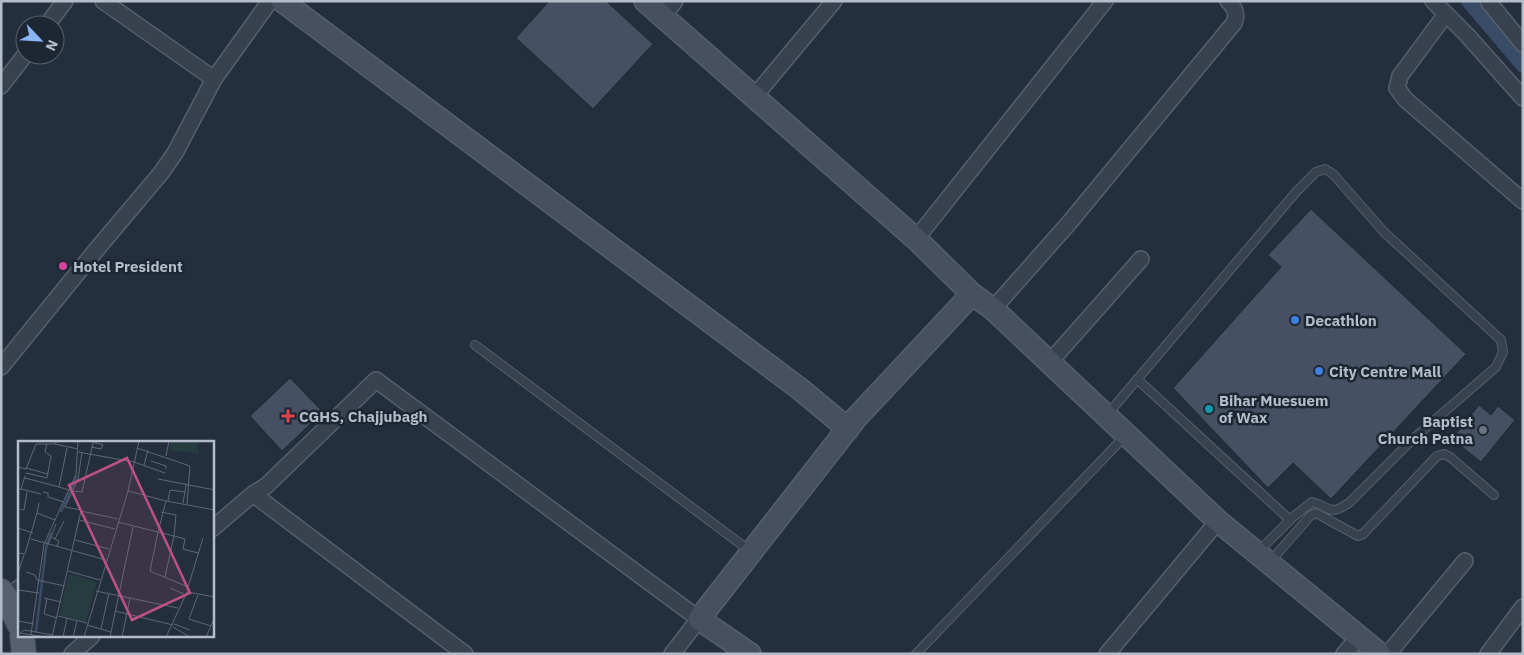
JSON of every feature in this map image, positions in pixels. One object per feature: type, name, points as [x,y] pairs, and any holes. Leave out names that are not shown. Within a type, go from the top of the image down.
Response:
[{"type":"main road","points":[[9,592],[18,621]]},
{"type":"street","points":[[54,15],[65,1]]},
{"type":"street","points":[[103,1],[214,79]]},
{"type":"street","points":[[1,366],[161,173],[175,153],[214,79],[270,1]]},
{"type":"street","points":[[282,1],[695,303]]},
{"type":"street","points":[[307,1],[695,303],[800,390],[852,424]]},
{"type":"street","points":[[645,1],[669,9],[754,97],[916,239],[972,294],[993,310],[1218,521],[1380,654]]},
{"type":"street","points":[[754,97],[834,1]]},
{"type":"street","points":[[916,239],[1105,1]]},
{"type":"street","points":[[1433,1],[1523,98]]},
{"type":"street","points":[[1488,1],[1523,44]]},
{"type":"street","points":[[993,310],[1070,223],[1234,23],[1236,17],[1234,4]]},
{"type":"street","points":[[1446,14],[1400,76],[1397,88],[1405,99],[1523,201]]},
{"type":"street","points":[[1,86],[17,65]]},
{"type":"street","points":[[1049,363],[1142,259]]},
{"type":"street","points":[[672,654],[852,424],[972,294]]},
{"type":"street","points":[[214,528],[253,494],[266,486],[376,380],[699,619],[750,654]]},
{"type":"street","points":[[253,494],[465,654]]},
{"type":"street","points":[[1107,654],[1218,521]]},
{"type":"street","points":[[1388,654],[1465,561]]},
{"type":"street","points":[[1488,654],[1523,607]]},
{"type":"street","points":[[1344,654],[1359,637]]},
{"type":"street","points":[[72,654],[90,638]]},
{"type":"lane","points":[[1106,417],[1296,192],[1316,172],[1325,170],[1332,174],[1384,232],[1501,340],[1503,352],[1496,367],[1414,438],[1349,503],[1337,510],[1329,510],[1312,502],[1290,520],[1262,559]]},
{"type":"lane","points":[[475,345],[752,552]]},
{"type":"lane","points":[[1137,379],[1290,520]]},
{"type":"lane","points":[[916,654],[1126,435]]},
{"type":"lane","points":[[1262,559],[1311,515],[1316,513],[1358,536],[1363,534],[1437,456],[1444,454],[1494,495]]},
{"type":"building","points":[[549,1],[606,1],[653,44],[593,109],[516,38]]},
{"type":"building","name":"City Centre Mall","points":[[1311,209],[1466,354],[1331,499],[1293,463],[1268,488],[1173,388],[1281,267],[1268,255]]},
{"type":"building","points":[[290,378],[323,412],[282,451],[250,416]]},
{"type":"building","points":[[1479,405],[1491,415],[1498,406],[1515,420],[1481,462],[1452,439]]},
{"type":"waterway","points":[[1468,1],[1523,66]]},
{"type":"place","name":"Hotel President","points":[[63,266]]},
{"type":"place","name":"Decathlon","points":[[1295,320]]},
{"type":"place","name":"City Centre Mall","points":[[1319,371]]},
{"type":"place","name":"Bihar Muesuem of Wax","points":[[1209,409]]},
{"type":"place","name":"CGHS, Chajjubagh","points":[[288,416]]},
{"type":"place","name":"Baptist Church Patna","points":[[1483,430]]}]
